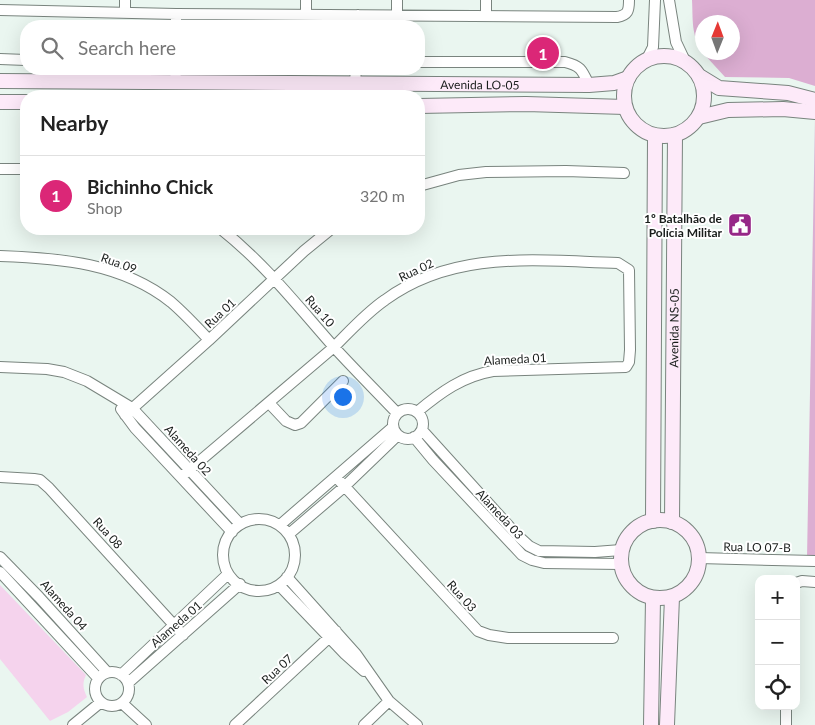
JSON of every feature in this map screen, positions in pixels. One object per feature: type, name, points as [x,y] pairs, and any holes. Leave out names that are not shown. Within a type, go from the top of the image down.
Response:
[{"type":"main road","points":[[674,56],[686,61],[701,78],[705,91],[704,104],[699,117],[689,129],[675,136],[655,136],[640,129],[634,124],[625,107],[624,91],[628,78],[636,67],[647,59],[674,56]]},
{"type":"main road","name":"Avenida LO-05","points":[[0,81],[176,75],[355,75],[589,85],[614,83],[628,78]]},
{"type":"main road","points":[[701,78],[718,88],[788,93],[815,100]]},
{"type":"main road","points":[[0,102],[20,102]]},
{"type":"main road","name":"Avenida LO-05","points":[[425,106],[536,104],[625,107]]},
{"type":"main road","points":[[699,117],[728,110],[815,112]]},
{"type":"main road","name":"Avenida NS-05","points":[[653,521],[655,136]]},
{"type":"main road","name":"Avenida NS-05","points":[[672,522],[675,136]]},
{"type":"main road","points":[[659,520],[672,522],[683,528],[692,537],[698,549],[699,558],[696,575],[690,586],[679,594],[672,597],[653,599],[641,594],[630,586],[623,575],[621,557],[626,538],[635,528],[646,522],[659,520]]},
{"type":"main road","points":[[667,725],[672,597]]},
{"type":"main road","points":[[651,725],[653,599]]},
{"type":"street","points":[[125,0],[125,12]]},
{"type":"street","points":[[306,0],[306,15]]},
{"type":"street","points":[[397,0],[397,14]]},
{"type":"street","points":[[486,0],[486,16]]},
{"type":"street","points":[[647,59],[653,47],[655,0]]},
{"type":"street","points":[[669,0],[676,42],[686,61]]},
{"type":"street","points":[[0,10],[16,5],[176,14],[397,14],[617,17],[625,15],[629,5]]},
{"type":"street","points":[[176,14],[176,20]]},
{"type":"street","points":[[358,14],[358,20]]},
{"type":"street","points":[[0,59],[20,60]]},
{"type":"street","points":[[425,62],[564,62],[574,64],[582,69],[589,85]]},
{"type":"street","points":[[0,169],[20,169]]},
{"type":"street","points":[[425,184],[459,174],[486,172],[566,171],[624,173]]},
{"type":"street","name":"Rua 10","points":[[229,235],[276,278],[334,347],[397,413]]},
{"type":"street","name":"Rua 01","points":[[128,412],[324,235]]},
{"type":"street","name":"Rua 09","points":[[0,256],[74,261],[116,273],[170,301],[209,340]]},
{"type":"street","name":"Rua 02","points":[[180,477],[334,347],[354,326],[384,300],[408,286],[447,269],[468,264],[502,261],[618,263],[630,272],[630,350],[629,362],[626,367]]},
{"type":"street","name":"Alameda 02","points":[[0,367],[47,369],[64,372],[87,381],[114,398],[189,470],[240,524]]},
{"type":"street","name":"Alameda 01","points":[[417,412],[461,380],[477,374],[493,371],[626,367]]},
{"type":"street","points":[[269,403],[286,421],[295,425],[301,423],[343,381]]},
{"type":"street","points":[[289,534],[344,487],[395,431],[394,417],[400,410],[409,409],[417,412],[422,420],[418,434],[407,439],[395,431]]},
{"type":"street","name":"Alameda 02","points":[[128,412],[180,477],[232,532]]},
{"type":"street","points":[[280,526],[336,477],[395,431]]},
{"type":"street","name":"Alameda 03","points":[[418,434],[529,546],[539,551],[594,552],[621,557]]},
{"type":"street","name":"Rua 08","points":[[0,477],[40,480],[183,635]]},
{"type":"street","name":"Rua 03","points":[[336,477],[478,631],[508,638],[613,638]]},
{"type":"street","points":[[258,519],[270,520],[280,526],[289,534],[294,544],[295,556],[293,567],[279,585],[269,589],[249,589],[228,574],[224,556],[225,545],[232,532],[240,524],[258,519]]},
{"type":"street","name":"Alameda 04","points":[[0,557],[72,633],[103,675]]},
{"type":"street","name":"Rua LO 07-B","points":[[699,558],[815,561]]},
{"type":"street","name":"Alameda 04","points":[[0,572],[63,641],[103,675]]},
{"type":"street","name":"Alameda 01","points":[[125,679],[173,625],[228,574]]},
{"type":"street","points":[[287,577],[332,634]]},
{"type":"street","points":[[800,582],[815,582]]},
{"type":"street","name":"Alameda 01","points":[[125,679],[183,635],[240,584]]},
{"type":"street","points":[[279,585],[356,654],[388,701],[417,725]]},
{"type":"street","points":[[55,631],[63,623]]},
{"type":"street","points":[[63,641],[72,633]]},
{"type":"street","name":"Rua 07","points":[[235,725],[332,634]]},
{"type":"street","points":[[117,673],[125,679],[128,694],[122,702],[112,706],[101,702],[95,688],[103,675],[117,673]]},
{"type":"street","points":[[364,725],[388,701]]},
{"type":"street","points":[[73,725],[101,702]]},
{"type":"street","points":[[122,702],[146,725]]},
{"type":"street","points":[[786,710],[786,725]]},
{"type":"shaded area","points":[[692,0],[815,0],[815,86],[789,78],[725,77],[709,60],[740,60],[740,15],[695,15],[695,36]]},
{"type":"shaded area","points":[[815,118],[815,558],[807,558]]},
{"type":"shaded area","points":[[0,585],[86,675],[84,686],[87,697],[68,712],[50,721],[0,659]]},
{"type":"place","name":"Bichinho Chick","points":[[543,53]]},
{"type":"place","name":"1º Batalhão de Polícia Militar","points":[[740,225]]}]
